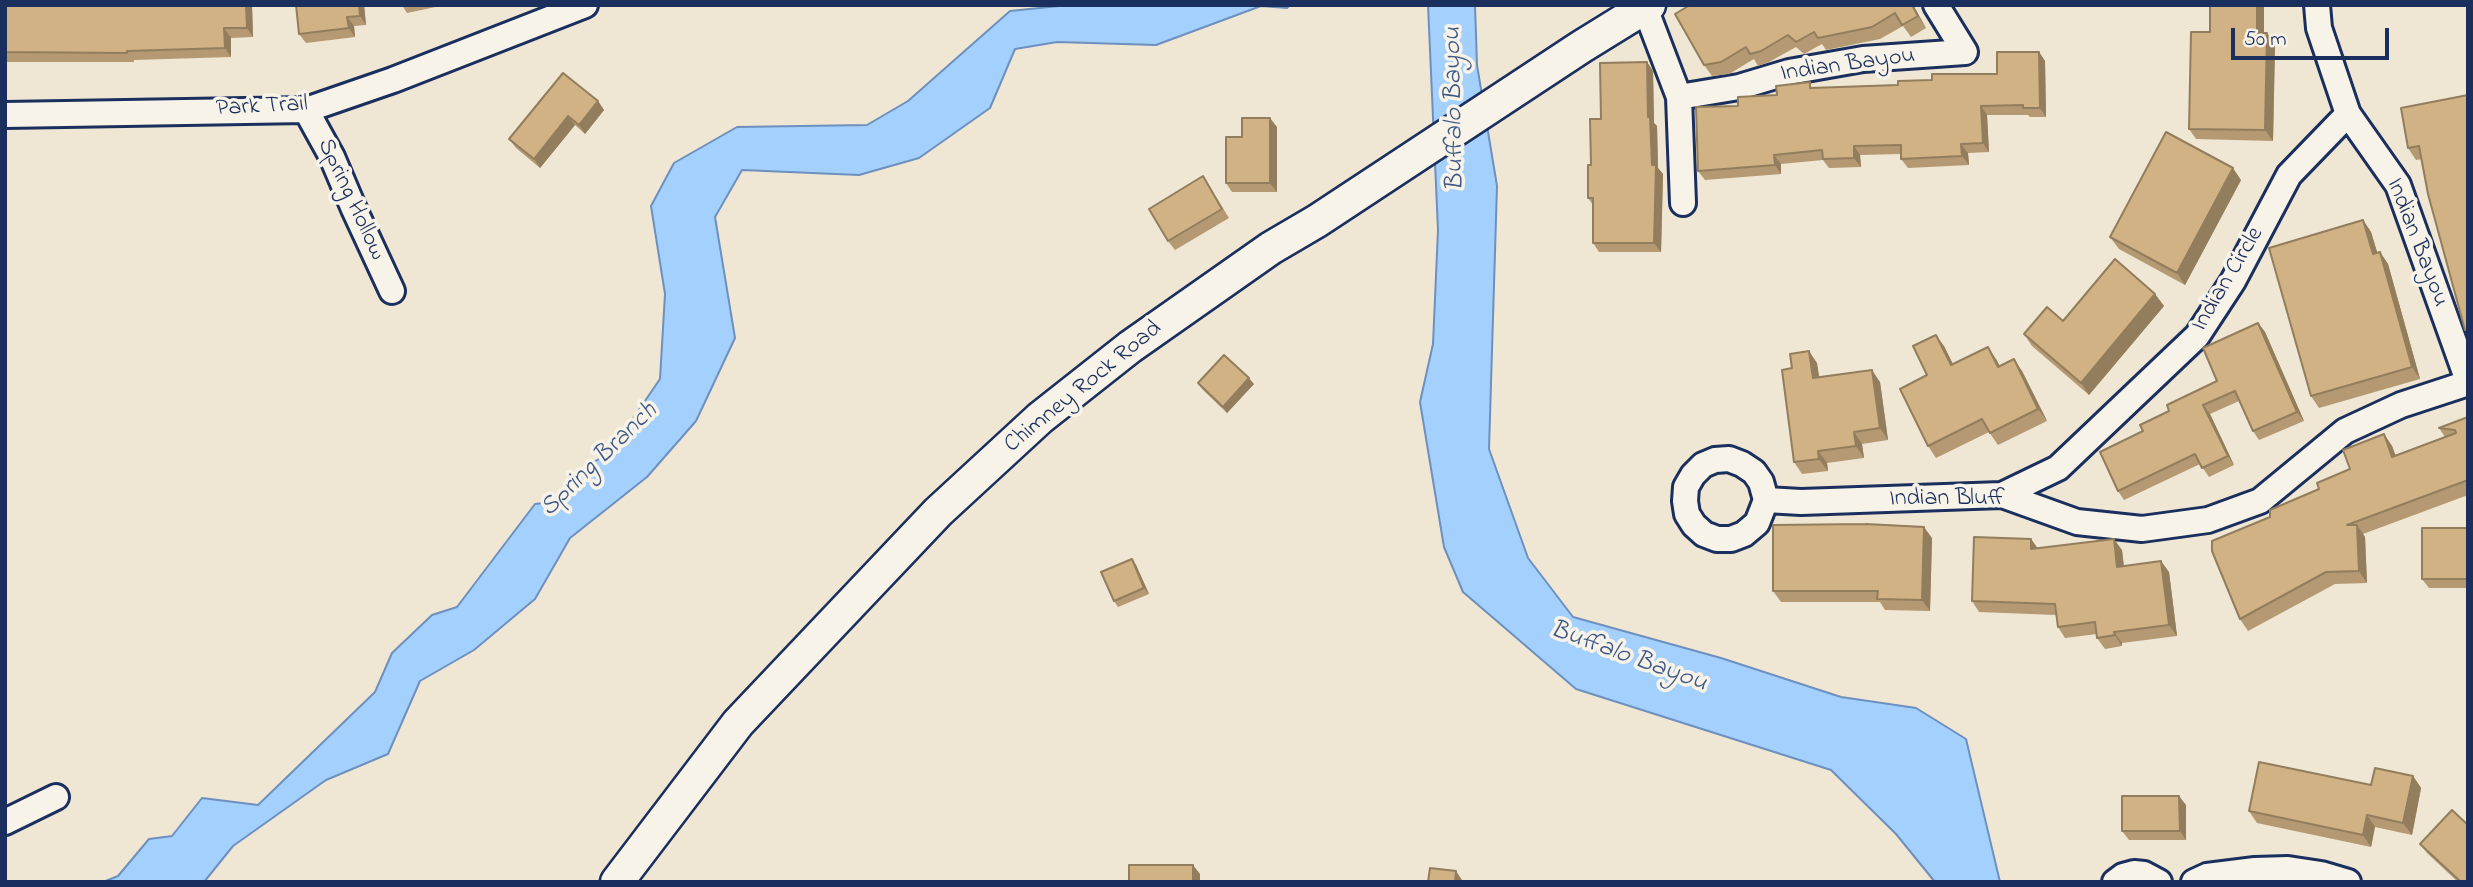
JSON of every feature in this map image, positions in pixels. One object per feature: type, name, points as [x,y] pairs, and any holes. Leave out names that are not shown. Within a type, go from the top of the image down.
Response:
[{"type":"main road","name":"Chimney Rock Road","points":[[617,882],[738,723],[938,512],[1040,418],[1130,347],[1271,248],[1317,221],[1647,6]]},
{"type":"street","name":"Park Trail","points":[[5,115],[306,110],[393,80],[585,5]]},
{"type":"street","name":"Indian Bayou","points":[[1679,97],[1739,87],[1789,72],[1863,59],[1965,52],[1936,5]]},
{"type":"street","points":[[2317,5],[2319,28],[2348,114]]},
{"type":"street","points":[[1647,6],[1679,97],[1683,203]]},
{"type":"street","name":"Spring Hollow","points":[[306,110],[332,157],[392,291]]},
{"type":"street","name":"Indian Bayou","points":[[2208,520],[2260,501],[2345,431],[2401,405],[2468,382],[2398,185],[2348,114]]},
{"type":"street","name":"Indian Circle","points":[[2002,495],[2058,468],[2197,336],[2233,281],[2289,175],[2348,114]]},
{"type":"street","name":"Indian Bluff","points":[[1766,500],[1801,502],[2002,495],[2077,522],[2142,529],[2208,520]]},
{"type":"street","points":[[5,822],[56,797]]},
{"type":"street","points":[[2194,882],[2207,876],[2288,869],[2321,874],[2348,882]]},
{"type":"street","points":[[2115,882],[2134,873],[2144,874],[2158,882]]},
{"type":"water","name":"Spring Branch","points":[[1069,5],[1290,5],[1287,8],[1261,6],[1156,45],[1057,42],[1015,49],[990,108],[919,158],[859,175],[742,170],[715,217],[735,338],[696,421],[647,477],[570,538],[535,599],[474,650],[420,681],[388,754],[326,780],[233,846],[204,882],[103,882],[118,876],[149,839],[172,836],[202,798],[258,805],[375,692],[392,653],[432,615],[457,607],[535,504],[560,501],[573,475],[610,452],[660,379],[665,294],[651,206],[674,163],[737,127],[867,125],[908,101],[1010,11]]},
{"type":"water","name":"Buffalo Bayou","points":[[1428,5],[1475,5],[1477,65],[1497,186],[1489,449],[1528,558],[1573,617],[1721,658],[1841,697],[1916,708],[1966,739],[2000,882],[1935,882],[1896,834],[1831,770],[1576,689],[1463,592],[1444,547],[1420,402],[1433,344],[1438,230]]},
{"type":"building","points":[[5,5],[246,5],[247,28],[224,28],[225,48],[127,53],[5,52]]},
{"type":"building","points":[[296,5],[359,5],[360,16],[347,17],[349,28],[299,34]]},
{"type":"building","points":[[1690,5],[1912,5],[1918,16],[1902,25],[1895,13],[1872,27],[1818,38],[1814,32],[1796,42],[1788,35],[1761,51],[1750,54],[1746,47],[1721,62],[1704,65],[1675,14]]},
{"type":"building","points":[[2210,5],[2257,5],[2257,33],[2267,33],[2265,130],[2189,129],[2191,32],[2210,32]]},
{"type":"building","points":[[1997,52],[2039,52],[2040,108],[2023,108],[2023,105],[1981,106],[1983,143],[1961,144],[1962,156],[1901,159],[1901,145],[1854,146],[1854,158],[1823,159],[1822,150],[1774,155],[1775,165],[1698,171],[1696,107],[1738,106],[1738,97],[1777,95],[1776,86],[1810,82],[1810,88],[1898,85],[1898,81],[1932,80],[1932,74],[1997,74]]},
{"type":"building","points":[[1647,62],[1652,165],[1656,165],[1654,243],[1593,243],[1593,198],[1588,198],[1588,165],[1591,165],[1590,119],[1601,119],[1600,63]]},
{"type":"building","points":[[563,73],[598,101],[579,125],[568,116],[534,159],[509,139]]},
{"type":"building","points":[[2468,95],[2468,330],[2465,330],[2428,194],[2419,146],[2408,148],[2401,108]]},
{"type":"building","points":[[1242,118],[1270,118],[1270,183],[1226,183],[1226,137],[1242,137]]},
{"type":"building","points":[[2166,132],[2233,168],[2177,273],[2110,237]]},
{"type":"building","points":[[1203,176],[1222,209],[1168,241],[1149,209]]},
{"type":"building","points":[[2363,220],[2373,254],[2380,252],[2412,367],[2311,396],[2269,248]]},
{"type":"building","points":[[2115,259],[2155,294],[2081,383],[2024,334],[2047,307],[2063,321]]},
{"type":"building","points":[[2258,323],[2297,412],[2253,431],[2235,391],[2203,405],[2228,456],[2202,468],[2195,454],[2118,491],[2100,452],[2143,431],[2140,425],[2169,411],[2167,405],[2217,381],[2203,348]]},
{"type":"building","points":[[1936,335],[1951,365],[1988,347],[1998,367],[2014,359],[2038,409],[1990,433],[1982,419],[1928,446],[1900,389],[1927,375],[1913,346]]},
{"type":"building","points":[[1809,351],[1813,378],[1872,370],[1880,428],[1854,432],[1856,446],[1818,451],[1819,459],[1794,462],[1782,370],[1792,368],[1790,354]]},
{"type":"building","points":[[1224,355],[1249,378],[1223,407],[1198,383]]},
{"type":"building","points":[[2468,417],[2468,480],[2347,525],[2357,525],[2359,571],[2326,572],[2240,619],[2212,551],[2212,541],[2270,517],[2270,510],[2319,489],[2317,483],[2350,469],[2343,450],[2384,434],[2392,457],[2456,433],[2455,430],[2439,428]]},
{"type":"building","points":[[1866,524],[1924,527],[1922,600],[1877,599],[1878,591],[1773,591],[1773,525]]},
{"type":"building","points":[[2422,528],[2468,528],[2468,579],[2422,579]]},
{"type":"building","points":[[1974,537],[2031,539],[2031,549],[2114,539],[2117,567],[2161,561],[2169,625],[2114,632],[2115,635],[2097,638],[2095,622],[2058,627],[2055,604],[1972,601]]},
{"type":"building","points":[[1132,559],[1144,588],[1114,601],[1101,572]]},
{"type":"building","points":[[2259,762],[2371,785],[2375,768],[2413,776],[2403,823],[2367,815],[2363,835],[2249,811]]},
{"type":"building","points":[[2122,796],[2179,796],[2180,831],[2122,831]]},
{"type":"building","points":[[2452,810],[2468,825],[2468,882],[2461,882],[2420,844]]},
{"type":"building","points":[[1129,865],[1193,865],[1193,882],[1129,882]]},
{"type":"building","points":[[1430,868],[1456,871],[1455,882],[1428,882]]}]
